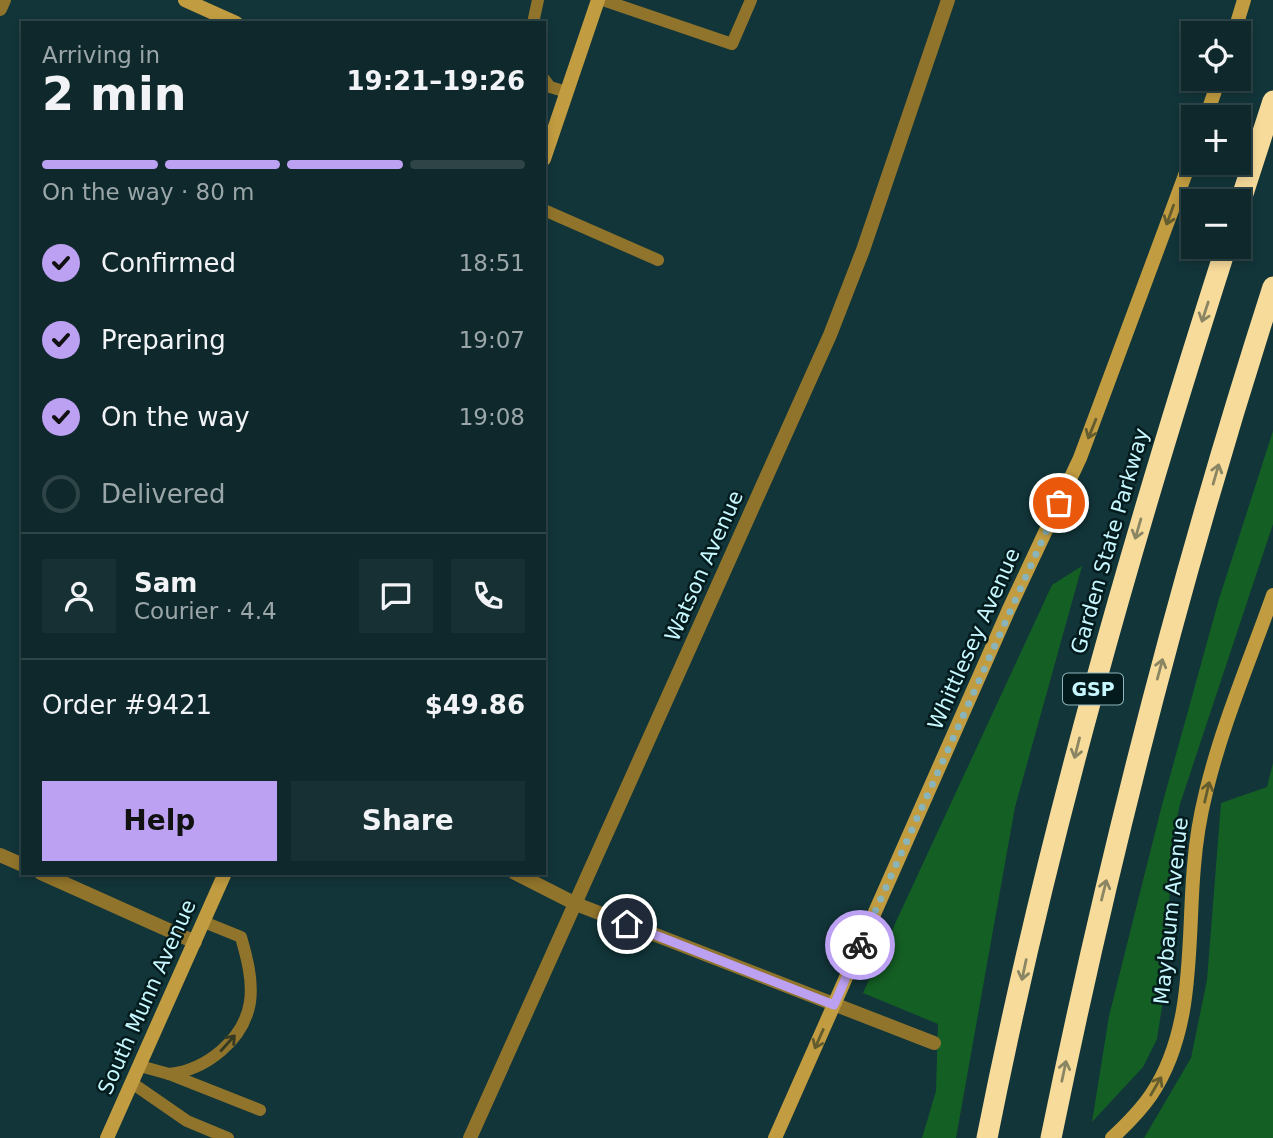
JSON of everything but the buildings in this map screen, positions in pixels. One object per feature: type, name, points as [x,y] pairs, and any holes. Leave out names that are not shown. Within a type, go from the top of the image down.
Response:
[{"type":"highway","points":[[1245,189],[1273,102]]},
{"type":"highway","name":"Garden State Parkway","points":[[987,1138],[1033,930],[1096,678],[1156,466],[1222,259]]},
{"type":"highway","name":"GSP","points":[[1051,1138],[1095,929],[1146,721],[1219,463],[1273,287]]},
{"type":"main road","points":[[185,0],[232,21]]},
{"type":"main road","points":[[546,153],[601,0]]},
{"type":"main road","points":[[1238,21],[1244,0]]},
{"type":"main road","name":"Whittlesey Avenue","points":[[775,1138],[1003,622],[1091,434],[1185,175]]},
{"type":"main road","name":"Maybaum Avenue","points":[[1112,1138],[1152,1094],[1169,1061],[1187,980],[1194,865],[1206,792],[1227,722],[1273,595]]},
{"type":"main road","name":"South Munn Avenue","points":[[107,1138],[224,875]]},
{"type":"street","points":[[0,9],[4,0]]},
{"type":"street","name":"Watson Avenue","points":[[470,1138],[830,335],[863,250],[947,0]]},
{"type":"street","points":[[0,855],[21,864]]},
{"type":"street","points":[[45,875],[195,942]]},
{"type":"street","points":[[519,875],[576,904],[934,1043]]},
{"type":"lane","points":[[533,21],[538,0]]},
{"type":"lane","points":[[601,0],[732,44],[751,0]]},
{"type":"lane","points":[[546,82],[550,87],[567,92]]},
{"type":"lane","points":[[546,211],[658,260]]},
{"type":"lane","points":[[169,1074],[187,1072],[222,1050],[235,1036],[250,1004],[247,960],[241,937],[204,922]]},
{"type":"lane","points":[[139,1066],[169,1074],[260,1110]]},
{"type":"lane","points":[[132,1083],[187,1121],[228,1138]]},
{"type":"green space","points":[[1273,431],[1273,524],[1180,804],[1172,843],[1165,987],[1157,1039],[1143,1067],[1092,1122],[1109,1016],[1162,805],[1219,599]]},
{"type":"green space","points":[[1082,566],[1015,807],[956,1138],[922,1138],[936,1091],[938,1024],[863,993],[1052,585]]},
{"type":"green space","points":[[1273,763],[1273,1138],[1144,1138],[1191,1058],[1207,980],[1221,803],[1267,787]]},
{"type":"way so far","points":[[860,945],[1059,503]]},
{"type":"route","points":[[627,924],[834,1005],[860,945]]}]
